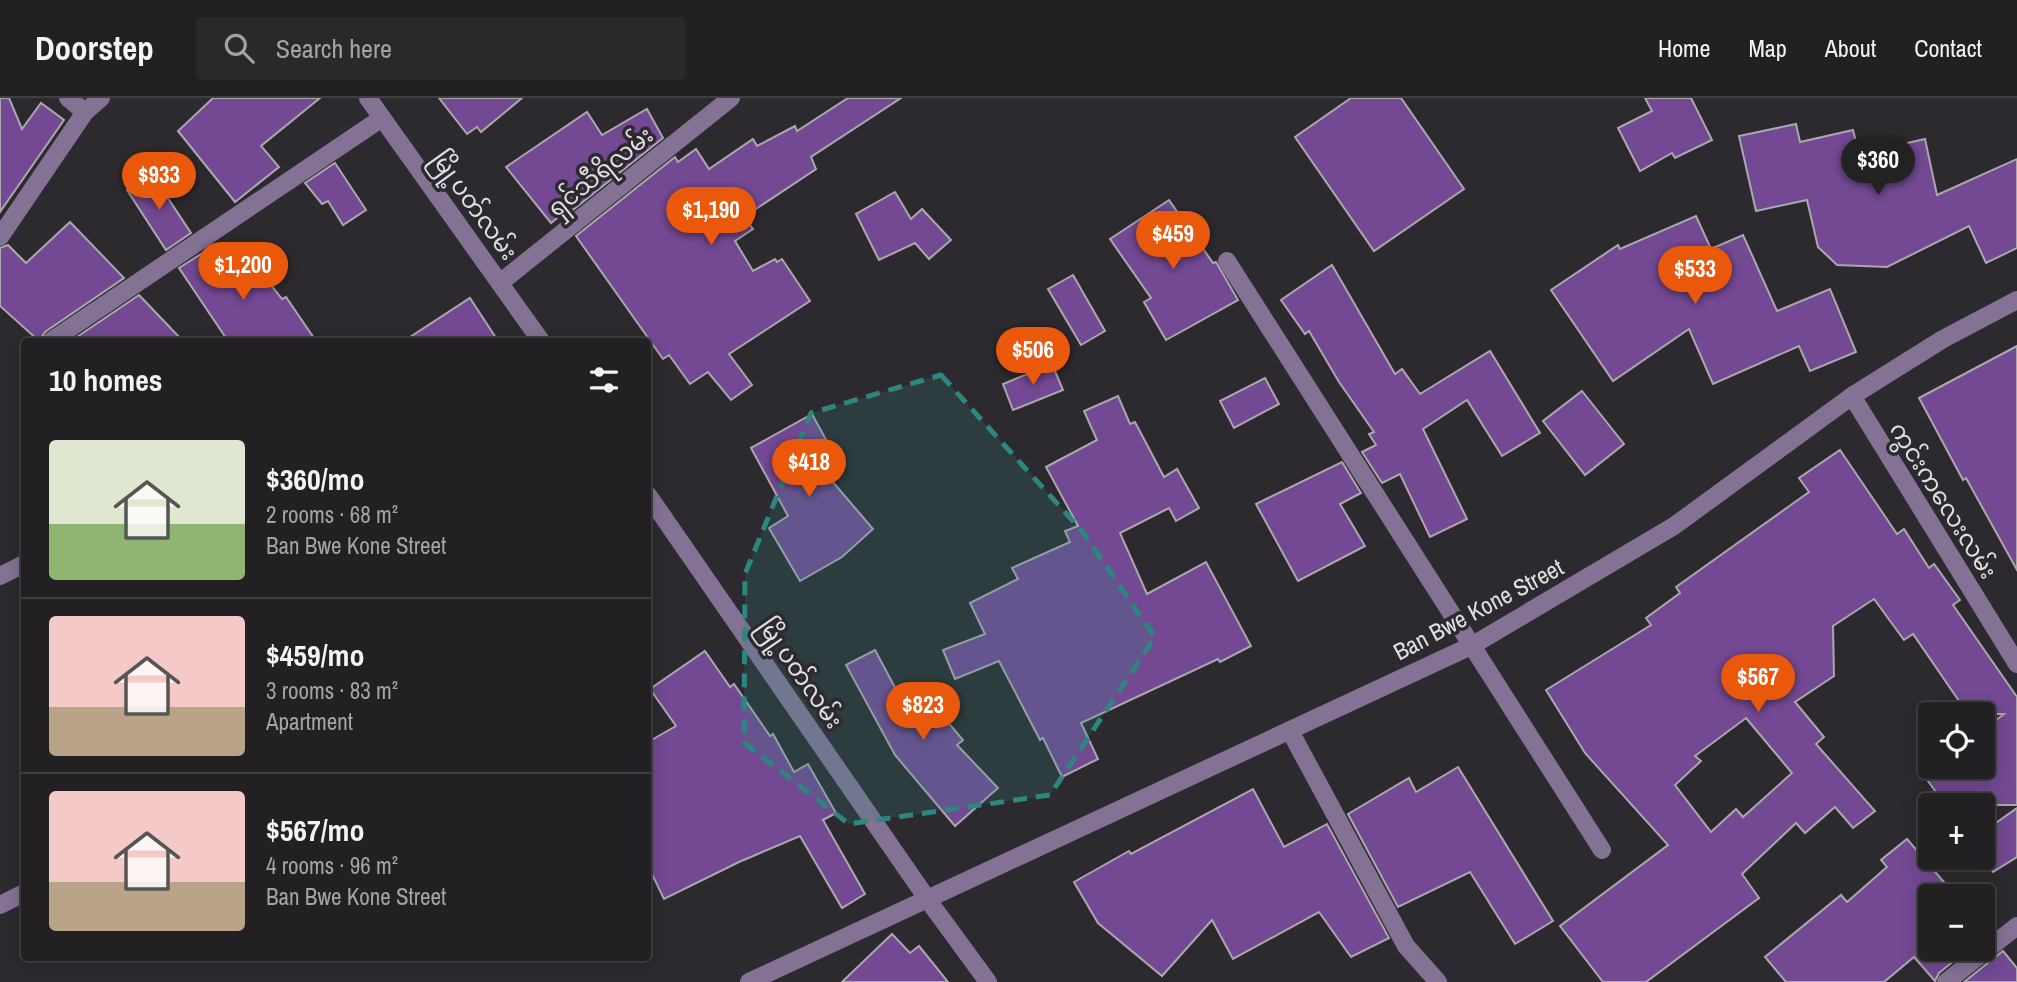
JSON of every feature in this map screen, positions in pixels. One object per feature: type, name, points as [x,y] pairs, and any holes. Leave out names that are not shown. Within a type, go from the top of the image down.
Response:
[{"type":"street","points":[[68,98],[85,112]]},
{"type":"street","points":[[0,237],[85,112],[101,98]]},
{"type":"street","name":"မြို့ပတ်လမ်း","points":[[368,98],[539,338]]},
{"type":"street","name":"ရှင်သီရိလမ်း","points":[[500,282],[731,98]]},
{"type":"street","points":[[55,338],[383,118]]},
{"type":"street","points":[[1227,261],[1602,850]]},
{"type":"street","name":"Ban Bwe Kone Street","points":[[749,982],[1473,645],[1674,526],[1852,396],[1943,339],[2017,300]]},
{"type":"street","name":"ကွင်းကလေးလမ်း","points":[[1852,396],[2017,664]]},
{"type":"street","name":"မြို့ပတ်လမ်း","points":[[651,499],[928,900],[988,982]]},
{"type":"street","points":[[0,576],[21,566]]},
{"type":"street","points":[[1290,731],[1406,946],[1438,982]]},
{"type":"street","points":[[0,905],[21,894]]},
{"type":"street","points":[[1946,982],[2017,926]]},
{"type":"highlighted area","points":[[941,375],[1082,531],[1155,637],[1050,795],[849,824],[744,743],[745,574],[811,413]]},
{"type":"building","points":[[0,98],[9,98],[22,129],[41,103],[64,120],[0,212]]},
{"type":"building","points":[[213,98],[320,98],[261,146],[279,167],[235,202],[178,131]]},
{"type":"building","points":[[439,98],[522,98],[481,132],[477,127],[467,134]]},
{"type":"building","points":[[848,98],[901,98],[811,157],[816,169],[744,217],[753,229],[735,241],[753,271],[775,259],[777,262],[782,259],[810,301],[729,354],[752,385],[731,400],[708,372],[690,384],[669,355],[663,359],[651,338],[648,338],[576,236],[675,157],[678,162],[696,149],[709,169],[753,139],[757,146],[795,126],[797,131]]},
{"type":"building","points":[[1351,98],[1401,98],[1464,189],[1374,251],[1295,137]]},
{"type":"building","points":[[1645,98],[1691,98],[1712,140],[1675,158],[1672,153],[1640,171],[1618,128],[1652,111]]},
{"type":"building","points":[[647,109],[663,138],[564,217],[562,214],[551,223],[506,167],[587,112],[602,135]]},
{"type":"building","points":[[1796,124],[1800,142],[1853,130],[1859,154],[1925,139],[1937,195],[2017,159],[2017,248],[1986,263],[1969,226],[1887,267],[1837,265],[1818,247],[1807,200],[1756,211],[1739,136]]},
{"type":"building","points":[[335,163],[366,210],[343,225],[328,201],[322,204],[305,183]]},
{"type":"building","points":[[152,174],[191,233],[166,250],[127,190]]},
{"type":"building","points":[[895,192],[911,219],[922,209],[951,240],[929,259],[915,243],[879,260],[856,214]]},
{"type":"building","points":[[1169,200],[1213,263],[1216,262],[1238,300],[1166,340],[1144,302],[1151,298],[1110,239]]},
{"type":"building","points":[[1696,216],[1711,249],[1743,235],[1777,311],[1830,289],[1856,352],[1810,371],[1799,346],[1713,384],[1689,329],[1613,381],[1551,290],[1618,245],[1620,249]]},
{"type":"building","points":[[70,222],[124,278],[45,332],[41,338],[36,338],[0,306],[0,248],[8,245],[26,263]]},
{"type":"building","points":[[213,247],[239,274],[254,263],[282,299],[286,297],[314,338],[226,338],[179,268],[204,252],[206,254]]},
{"type":"building","points":[[1332,265],[1395,374],[1402,369],[1420,394],[1490,351],[1540,433],[1502,456],[1467,400],[1423,429],[1467,519],[1430,537],[1400,474],[1382,483],[1362,452],[1376,445],[1369,434],[1374,432],[1339,382],[1309,331],[1305,334],[1281,300]]},
{"type":"building","points":[[1073,275],[1105,331],[1081,345],[1048,289]]},
{"type":"building","points":[[139,295],[180,338],[75,338]]},
{"type":"building","points":[[470,298],[496,338],[409,338]]},
{"type":"building","points":[[2017,346],[2017,570],[1966,478],[1963,480],[1919,398]]},
{"type":"building","points":[[1052,364],[1063,390],[1013,410],[1003,384]]},
{"type":"building","points":[[1265,378],[1279,404],[1234,428],[1220,401]]},
{"type":"building","points":[[1582,391],[1624,444],[1585,475],[1543,421]]},
{"type":"building","points":[[1118,396],[1130,424],[1135,422],[1164,477],[1177,469],[1199,508],[1176,521],[1169,508],[1120,533],[1147,594],[1206,562],[1251,646],[1081,723],[1098,759],[1062,777],[999,661],[955,679],[943,650],[985,634],[970,603],[1018,579],[1012,568],[1070,542],[1065,531],[1078,526],[1046,467],[1097,440],[1084,411]]},
{"type":"building","points":[[812,414],[836,458],[820,467],[873,529],[842,557],[800,581],[769,528],[788,516],[751,448]]},
{"type":"building","points":[[1840,450],[1897,534],[1904,529],[1929,568],[1934,564],[1960,600],[1953,605],[2017,697],[2017,805],[1995,805],[1995,793],[1936,793],[1927,779],[1995,779],[1995,721],[2004,714],[1995,714],[1995,702],[1960,702],[1913,634],[1904,640],[1874,599],[1833,626],[1834,676],[1795,702],[1824,737],[1816,744],[1875,811],[1853,828],[1835,807],[1805,833],[1796,823],[1742,874],[1759,898],[1646,982],[1603,982],[1560,926],[1668,845],[1585,753],[1546,690],[1651,625],[1646,618],[1680,593],[1676,587],[1809,492],[1799,478]],"holes":[[[1746,718],[1792,773],[1743,817],[1736,809],[1711,832],[1675,785],[1701,761],[1695,756]]]},
{"type":"building","points":[[1342,462],[1361,493],[1340,504],[1365,546],[1298,581],[1256,504]]},
{"type":"building","points":[[875,650],[906,708],[926,696],[963,740],[957,745],[998,788],[955,826],[895,755],[846,665]]},
{"type":"building","points":[[705,651],[730,687],[734,684],[770,736],[773,734],[794,772],[808,764],[836,813],[823,820],[865,894],[842,908],[800,836],[664,899],[651,872],[651,740],[676,726],[651,688]]},
{"type":"building","points":[[1458,767],[1553,921],[1515,944],[1470,872],[1398,907],[1348,814],[1409,778],[1416,792]]},
{"type":"building","points":[[1253,789],[1284,847],[1327,824],[1389,938],[1351,957],[1319,912],[1233,959],[1212,920],[1162,976],[1098,923],[1074,882],[1129,851],[1131,854]]},
{"type":"building","points":[[2017,808],[2017,857],[1993,872],[1992,870],[1995,870],[1995,824]]},
{"type":"building","points":[[1907,839],[1918,852],[1918,870],[1934,870],[1946,884],[1918,884],[1918,961],[1954,961],[1939,973],[1935,981],[1914,957],[1884,982],[1786,982],[1765,957],[1841,895],[1847,902],[1887,867],[1881,860]]},
{"type":"building","points":[[892,934],[910,953],[919,946],[948,982],[842,982]]},
{"type":"building","points":[[2003,951],[2017,968],[2017,982],[1964,982],[1990,961],[1995,961],[1995,957]]}]
